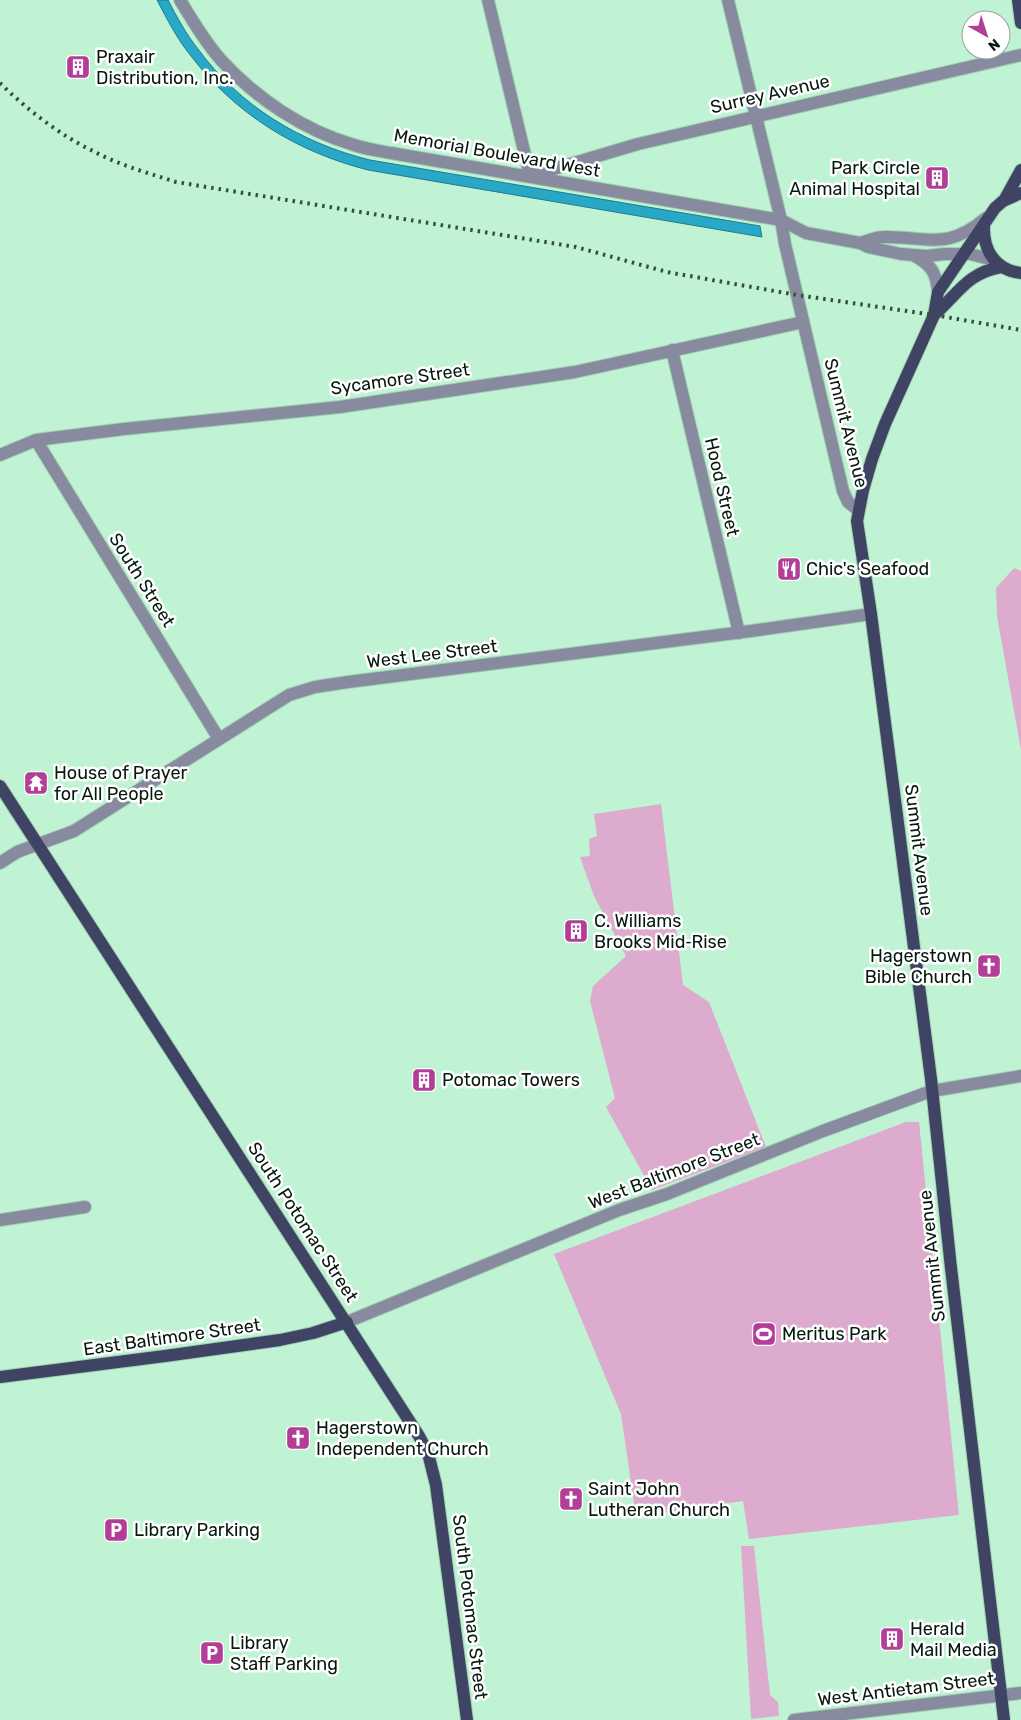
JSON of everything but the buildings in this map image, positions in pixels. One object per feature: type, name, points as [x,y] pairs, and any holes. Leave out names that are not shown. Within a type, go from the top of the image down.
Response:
[{"type":"main road","points":[[1018,0],[1021,23]]},
{"type":"main road","points":[[858,510],[884,424],[934,315],[938,292],[986,221],[1003,201],[1021,170]]},
{"type":"main road","points":[[1003,201],[1021,193]]},
{"type":"main road","points":[[986,221],[986,245],[997,264],[1021,273]]},
{"type":"main road","points":[[934,315],[974,276],[997,264]]},
{"type":"main road","name":"Summit Avenue","points":[[858,510],[857,521],[871,614],[932,1091],[1004,1720]]},
{"type":"main road","name":"South Potomac Street","points":[[0,786],[419,1436],[432,1467],[466,1720]]},
{"type":"main road","name":"East Baltimore Street","points":[[0,1377],[280,1340],[314,1333],[347,1322]]},
{"type":"street","name":"Memorial Boulevard West","points":[[180,0],[196,27],[220,58],[247,86],[280,111],[311,129],[354,145],[781,220],[806,233],[860,243],[868,247],[913,255],[963,254],[997,264]]},
{"type":"street","points":[[488,0],[530,176]]},
{"type":"street","name":"Summit Avenue","points":[[728,0],[843,491],[848,502],[858,510]]},
{"type":"street","name":"Surrey Avenue","points":[[530,176],[638,144],[1021,55]]},
{"type":"street","name":"Memorial Boulevard West","points":[[860,243],[881,236],[940,241],[961,234],[986,221]]},
{"type":"street","points":[[913,255],[926,262],[934,272],[938,292]]},
{"type":"street","name":"Sycamore Street","points":[[0,455],[36,440],[340,407],[574,372],[803,322]]},
{"type":"street","name":"Hood Street","points":[[672,350],[739,633]]},
{"type":"street","name":"South Street","points":[[36,440],[219,738]]},
{"type":"street","name":"West Lee Street","points":[[0,863],[18,852],[74,832],[289,695],[315,687],[739,633],[871,614]]},
{"type":"street","name":"West Baltimore Street","points":[[347,1322],[619,1210],[667,1194],[823,1131],[932,1091],[1021,1076]]},
{"type":"street","points":[[0,1220],[85,1207]]},
{"type":"street","name":"West Antietam Street","points":[[794,1720],[1021,1693]]},
{"type":"shaded area","points":[[1014,568],[1021,571],[1021,750],[997,616],[996,588]]},
{"type":"shaded area","points":[[661,804],[683,985],[709,1002],[766,1147],[652,1190],[606,1107],[615,1098],[590,1001],[593,986],[626,956],[594,896],[580,857],[590,856],[589,839],[597,836],[594,814]]},
{"type":"shaded area","name":"Meritus Park","points":[[906,1122],[919,1122],[959,1515],[749,1539],[743,1501],[636,1517],[621,1414],[554,1254]]},
{"type":"shaded area","points":[[741,1546],[754,1546],[770,1695],[778,1702],[779,1716],[751,1719]]},
{"type":"water","points":[[157,0],[168,0],[194,43],[233,88],[274,120],[320,144],[370,160],[760,226],[762,237],[368,170],[317,153],[269,128],[227,96],[208,77],[186,49],[172,29]]},
{"type":"railway","points":[[0,83],[44,121],[68,138],[123,165],[176,182],[576,247],[667,272],[797,295],[1021,330]]},
{"type":"place","name":"Praxair Distribution, Inc.","points":[[78,67]]},
{"type":"place","name":"Park Circle Animal Hospital","points":[[937,178]]},
{"type":"place","name":"Chic's Seafood","points":[[789,569]]},
{"type":"place","name":"House of Prayer for All People","points":[[36,783]]},
{"type":"place","name":"C. Williams Brooks Mid‐Rise","points":[[576,931]]},
{"type":"place","name":"Hagerstown Bible Church","points":[[989,966]]},
{"type":"place","name":"Potomac Towers","points":[[424,1080]]},
{"type":"place","name":"Meritus Park","points":[[764,1334]]},
{"type":"place","name":"Hagerstown Independent Church","points":[[298,1438]]},
{"type":"place","name":"Saint John Lutheran Church","points":[[571,1499]]},
{"type":"place","name":"Library Parking","points":[[116,1530]]},
{"type":"place","name":"Herald Mail Media","points":[[892,1639]]},
{"type":"place","name":"Library Staff Parking","points":[[212,1653]]}]
